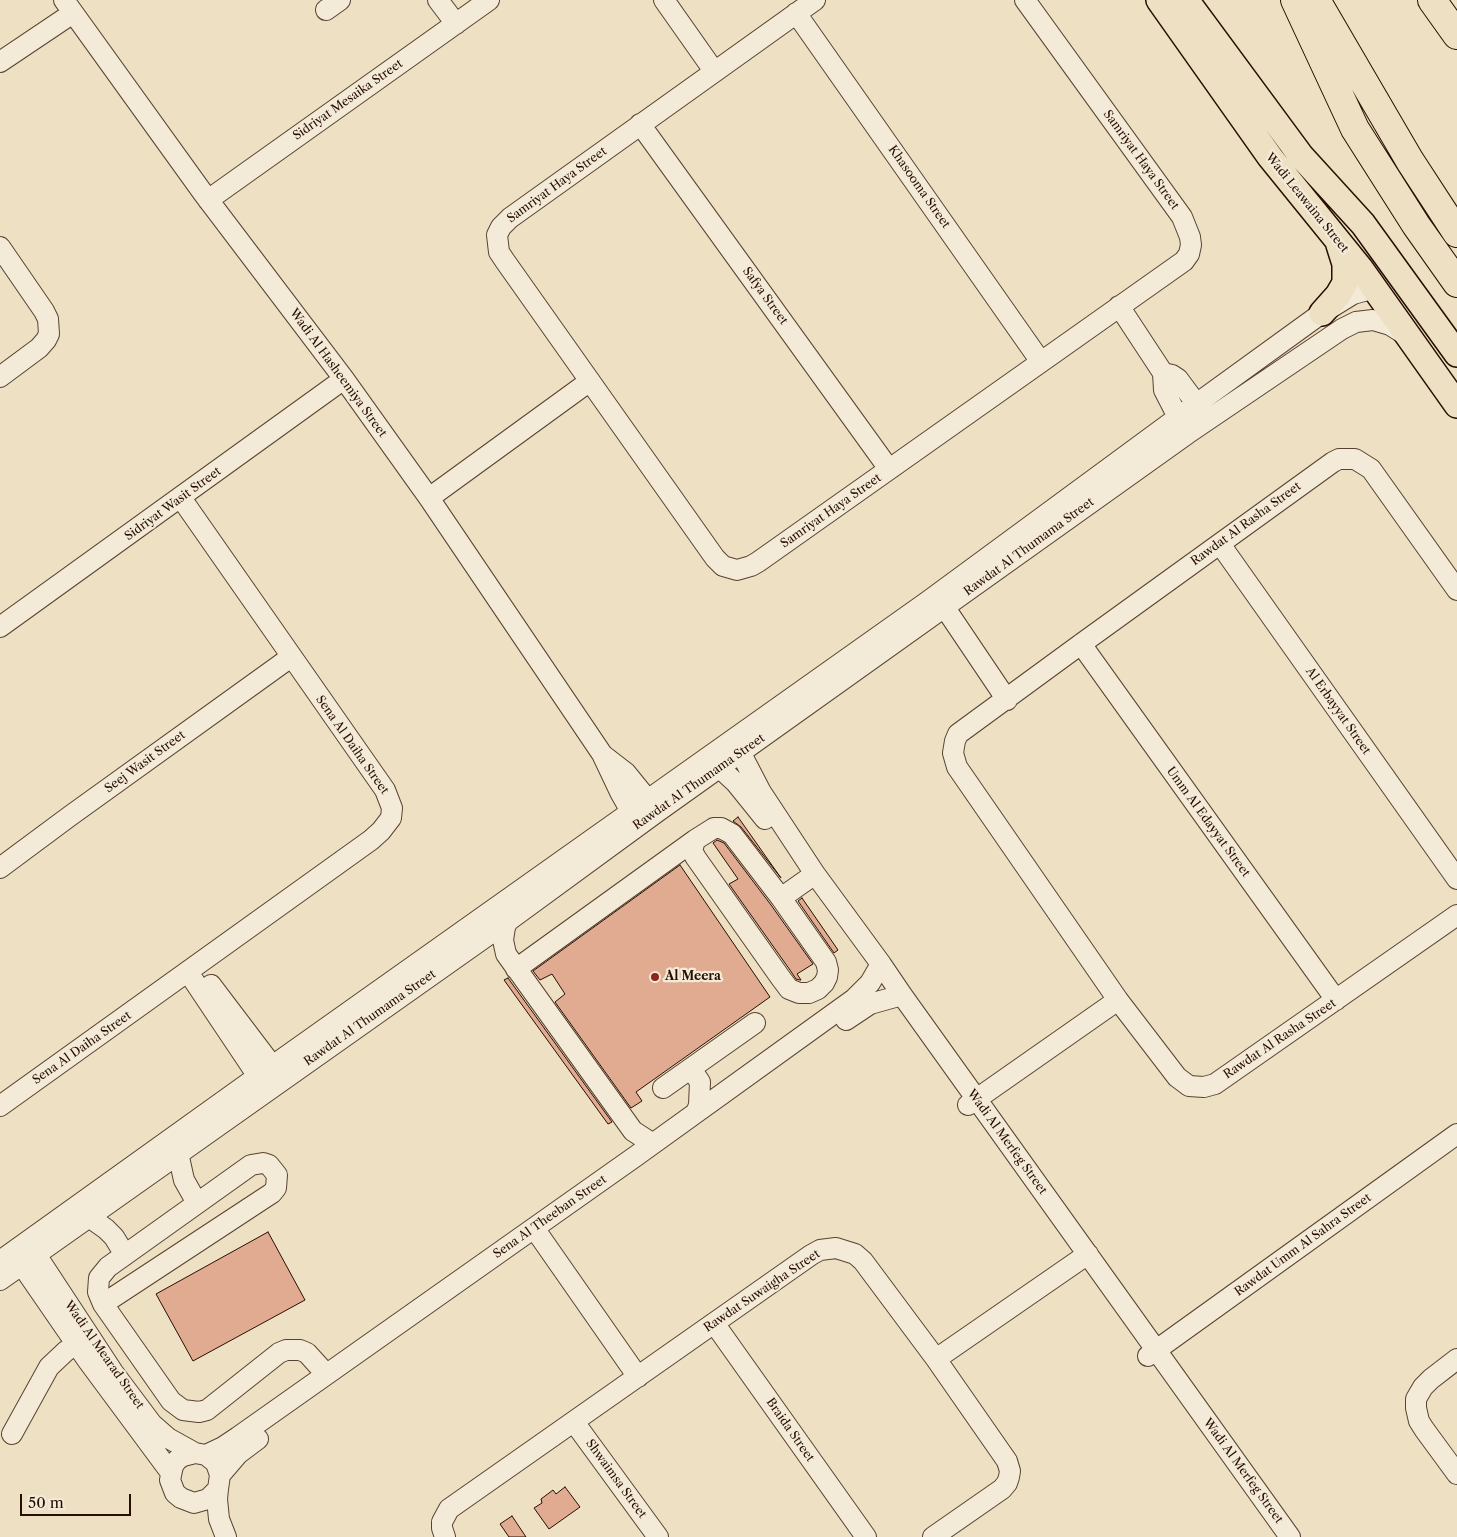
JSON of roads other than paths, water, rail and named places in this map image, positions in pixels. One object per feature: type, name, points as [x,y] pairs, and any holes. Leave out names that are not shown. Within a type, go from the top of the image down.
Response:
[{"type":"highway","points":[[1295,0],[1355,129],[1416,225],[1457,283]]},
{"type":"highway","points":[[1316,0],[1410,161],[1457,233]]},
{"type":"highway","points":[[1432,0],[1457,35]]},
{"type":"main road","name":"Wadi Leawaina Street","points":[[1158,0],[1284,177],[1338,240],[1375,288],[1457,405]]},
{"type":"main road","name":"Wadi Leawaina Street","points":[[1186,0],[1302,156],[1363,224],[1457,354]]},
{"type":"main road","points":[[1322,313],[1338,295],[1345,283],[1345,264],[1338,240]]},
{"type":"main road","points":[[1375,288],[1387,289],[1402,300],[1457,373]]},
{"type":"street","points":[[438,0],[463,10]]},
{"type":"street","name":"Sidriyat Mesaika Street","points":[[205,196],[463,10],[489,0]]},
{"type":"street","points":[[664,0],[714,72]]},
{"type":"street","name":"Samriyat Haya Street","points":[[814,0],[510,218],[501,227],[497,235],[499,252],[505,261],[715,558],[723,566],[730,569],[742,569],[758,562],[1184,261],[1189,254],[1191,245],[1187,226],[1182,217],[1025,0]]},
{"type":"street","points":[[0,62],[69,7]]},
{"type":"street","name":"Wadi Al Hasheemiya Street","points":[[69,7],[205,196],[344,379],[429,498],[602,754],[635,818]]},
{"type":"street","name":"Khasooma Street","points":[[796,13],[1042,362]]},
{"type":"street","name":"Safya Street","points":[[640,124],[889,469]]},
{"type":"street","points":[[0,247],[44,311],[48,319],[49,334],[39,348],[0,377]]},
{"type":"street","name":"Rawdat Al Thumama Street","points":[[1202,412],[1322,313],[1353,294],[1375,288]]},
{"type":"street","points":[[1120,306],[1163,373],[1164,390],[1182,426]]},
{"type":"street","name":"Rawdat Al Thumama Street","points":[[0,1280],[20,1255],[715,763],[1202,412],[1356,322],[1380,321],[1408,336]]},
{"type":"street","points":[[1163,373],[1178,378],[1202,412]]},
{"type":"street","name":"Sidriyat Wasit Street","points":[[0,627],[344,379]]},
{"type":"street","points":[[429,498],[590,381]]},
{"type":"street","name":"Rawdat Al Rasha Street","points":[[1457,590],[1371,469],[1355,459],[1339,459],[958,734],[953,747],[954,760],[958,767],[1118,1000],[1177,1077],[1189,1086],[1204,1087],[1214,1084],[1457,915]]},
{"type":"street","name":"Sena Al Daiha Street","points":[[0,1106],[371,840],[391,818],[392,808],[385,790],[181,498]]},
{"type":"street","name":"Al Erbayyat Street","points":[[1220,544],[1457,879]]},
{"type":"street","points":[[936,605],[1003,703]]},
{"type":"street","name":"Umm Al Edayyat Street","points":[[1081,644],[1336,1000]]},
{"type":"street","name":"Seej Wasit Street","points":[[0,868],[291,657]]},
{"type":"street","name":"Wadi Al Merfeg Street","points":[[737,747],[811,877]]},
{"type":"street","name":"Wadi Al Hasheemiya Street","points":[[602,754],[626,773],[652,806]]},
{"type":"street","name":"Wadi Al Merfeg Street","points":[[715,763],[744,792],[811,877],[879,969],[896,996],[1155,1356],[1290,1537]]},
{"type":"street","name":"Rawdat Al Thumama Street","points":[[20,1255],[89,1217],[178,1153],[270,1078],[508,921],[635,818]]},
{"type":"street","points":[[511,962],[695,840],[714,828],[721,828],[732,834],[781,898],[826,962],[827,977],[824,983],[814,992],[799,993],[790,989],[780,978],[696,858],[692,851],[695,840]]},
{"type":"street","points":[[781,898],[811,877]]},
{"type":"street","points":[[508,921],[503,940],[511,962],[633,1131],[650,1142],[656,1141]]},
{"type":"street","points":[[475,944],[488,946],[511,962]]},
{"type":"street","points":[[192,969],[270,1078]]},
{"type":"street","name":"Sena Al Theeban Street","points":[[219,1482],[232,1460],[245,1448],[538,1232],[656,1141],[854,999],[870,983],[879,969]]},
{"type":"street","name":"Sena Al Theeban Street","points":[[201,1454],[231,1442],[326,1374],[538,1232],[860,1010],[880,1000],[896,996]]},
{"type":"street","points":[[972,1102],[1118,1000]]},
{"type":"street","points":[[663,1088],[696,1076],[755,1023]]},
{"type":"street","points":[[696,1076],[722,1088],[733,1086]]},
{"type":"street","points":[[696,1076],[699,1105],[696,1113]]},
{"type":"street","points":[[633,1131],[636,1156]]},
{"type":"street","name":"Rawdat Umm Al Sahra Street","points":[[1155,1356],[1457,1134]]},
{"type":"street","name":"Rawdat Umm Al Sahra Street","points":[[1155,1356],[1457,1145]]},
{"type":"street","points":[[178,1153],[184,1180],[197,1203]]},
{"type":"street","points":[[103,1304],[272,1193],[278,1182],[277,1175],[269,1165],[257,1162],[251,1165],[108,1267],[99,1278],[98,1292],[103,1304],[171,1401],[176,1406],[191,1412],[207,1410],[279,1353],[286,1350],[300,1350],[307,1353],[326,1374]]},
{"type":"street","points":[[89,1217],[114,1237],[125,1255]]},
{"type":"street","points":[[538,1232],[638,1377]]},
{"type":"street","name":"Rawdat Suwaigha Street","points":[[445,1537],[442,1522],[448,1509],[811,1255],[820,1250],[836,1248],[855,1254],[863,1260],[1000,1449],[1010,1470],[1002,1489],[933,1537]]},
{"type":"street","name":"Wadi Al Mearad Street","points":[[20,1255],[76,1345],[113,1372],[159,1432],[216,1463],[219,1482]]},
{"type":"street","name":"Wadi Al Mearad Street","points":[[20,1255],[94,1357],[171,1473],[172,1487],[175,1493],[187,1501],[202,1516],[215,1537]]},
{"type":"street","points":[[936,1359],[1084,1257]]},
{"type":"street","name":"Braida Street","points":[[714,1323],[866,1537]]},
{"type":"street","points":[[12,1434],[49,1367],[66,1351],[76,1345]]},
{"type":"street","points":[[113,1372],[138,1352]]},
{"type":"street","name":"Wadi Al Merfeg Street","points":[[1155,1356],[1278,1537]]},
{"type":"street","points":[[1457,1359],[1431,1379],[1416,1398],[1419,1421],[1457,1474]]},
{"type":"street","name":"Shwaimsa Street","points":[[574,1422],[658,1537]]},
{"type":"street","points":[[171,1473],[177,1460],[183,1456],[201,1454]]},
{"type":"street","points":[[187,1501],[194,1503],[208,1500],[219,1482]]},
{"type":"street","points":[[219,1482],[217,1509],[226,1537]]},
{"type":"place","name":"Al Meera","points":[[655,977]]}]
